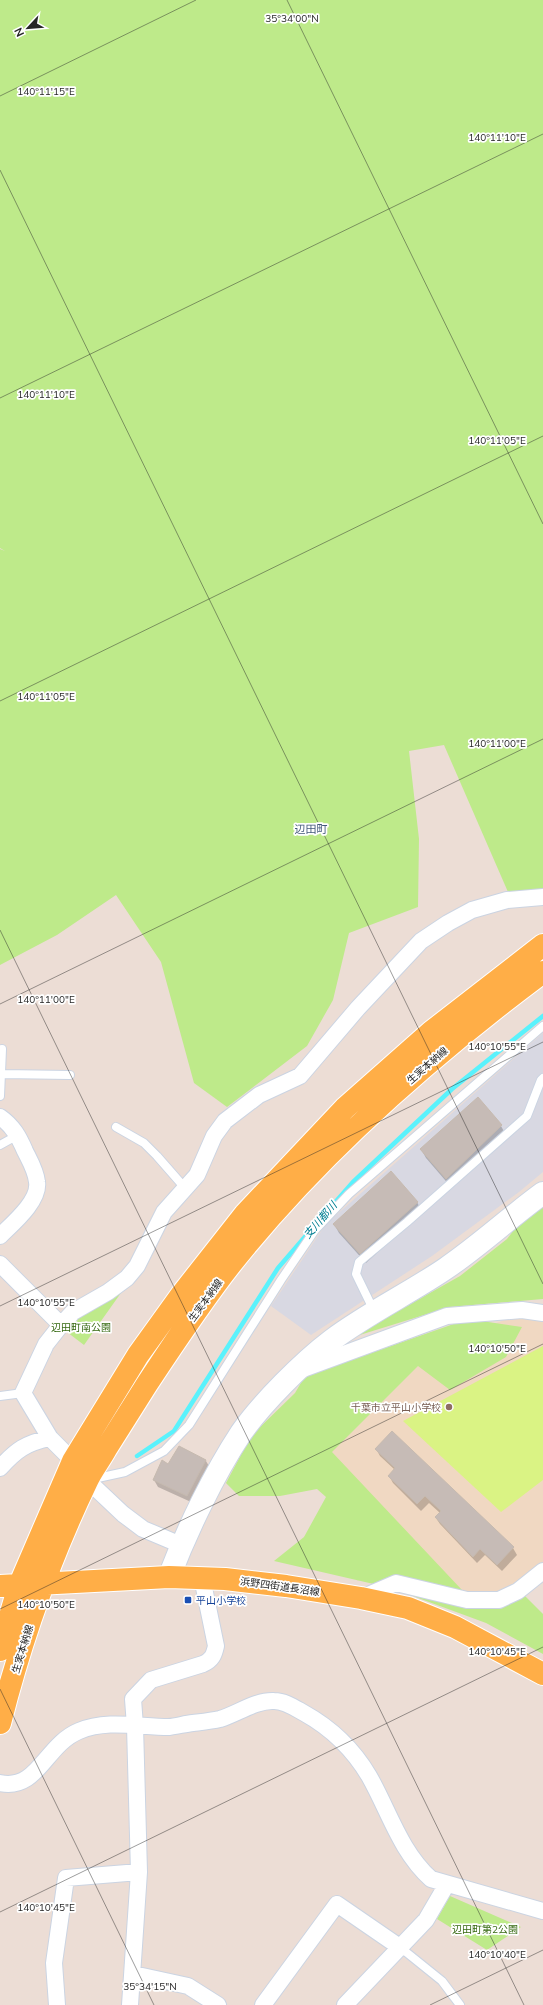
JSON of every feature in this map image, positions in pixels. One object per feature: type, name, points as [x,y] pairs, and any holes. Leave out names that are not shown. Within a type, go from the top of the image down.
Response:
[{"type":"main road","name":"生実本納線","points":[[0,1650],[10,1586],[73,1461],[138,1355],[182,1294],[245,1214],[346,1108],[431,1032],[543,946]]},
{"type":"main road","name":"生実本納線","points":[[0,1723],[22,1646],[43,1585],[87,1480],[180,1332],[232,1263],[298,1186],[354,1129],[437,1056],[497,1006],[543,972]]},
{"type":"main road","name":"浜野四街道長沼線","points":[[10,1586],[170,1577],[202,1578],[286,1586],[361,1598],[408,1608],[455,1627],[543,1674]]},
{"type":"street","points":[[181,1545],[138,1525],[123,1514],[87,1480],[73,1461],[50,1438],[23,1393],[46,1344],[61,1324],[73,1312],[108,1292],[127,1278],[137,1266],[164,1212],[197,1175],[214,1136],[225,1121],[259,1095],[300,1076],[358,1008],[421,941],[448,923],[472,910],[507,900],[543,897]]},
{"type":"street","points":[[0,1118],[9,1124],[18,1135],[35,1173],[38,1184],[34,1197],[28,1208],[0,1236]]},
{"type":"street","points":[[170,1577],[181,1545],[226,1458],[242,1432],[297,1371],[332,1341],[374,1311],[445,1269],[543,1192]]},
{"type":"street","points":[[0,1264],[61,1324]]},
{"type":"street","points":[[297,1371],[447,1316],[522,1310],[543,1313]]},
{"type":"street","points":[[0,1468],[15,1452],[32,1442],[50,1438]]},
{"type":"street","points":[[361,1598],[396,1583],[467,1600],[499,1600],[518,1591],[543,1570]]},
{"type":"street","points":[[130,2005],[139,1872],[133,1699],[138,1691],[152,1680],[210,1661],[214,1655],[216,1646],[202,1578]]},
{"type":"street","points":[[0,1783],[7,1784],[23,1782],[33,1775],[51,1751],[65,1738],[79,1730],[116,1724],[170,1727],[219,1719],[257,1705],[274,1701],[289,1705],[329,1729],[347,1745],[369,1776],[406,1849],[418,1867],[431,1878],[447,1884],[543,1911]]},
{"type":"street","points":[[57,2005],[54,1964],[66,1878],[139,1872]]},
{"type":"street","points":[[345,2005],[401,1948],[426,1920],[447,1884]]},
{"type":"street","points":[[263,2005],[337,1904],[401,1948]]},
{"type":"street","points":[[133,1974],[188,1986],[218,2005]]},
{"type":"lane","points":[[87,1480],[125,1472],[164,1451],[189,1425],[281,1280],[315,1230],[349,1194],[543,1026]]},
{"type":"lane","points":[[0,1096],[2,1049]]},
{"type":"lane","points":[[2,1074],[70,1075]]},
{"type":"lane","points":[[374,1311],[356,1274],[359,1262],[408,1222],[527,1116],[543,1078]]},
{"type":"lane","points":[[116,1127],[144,1144],[157,1156],[185,1188]]},
{"type":"lane","points":[[0,1145],[18,1135]]},
{"type":"lane","points":[[0,1396],[23,1393]]},
{"type":"lane","points":[[401,1948],[442,1981],[460,2005]]},
{"type":"shaded area","points":[[543,1033],[543,1172],[519,1192],[432,1256],[311,1335],[271,1306],[326,1224]]},
{"type":"shaded area","name":"千葉市立平山小学校","points":[[522,1314],[543,1318],[543,1564],[505,1595],[470,1592],[386,1572],[357,1581],[357,1529],[317,1455],[393,1359]]},
{"type":"green space","points":[[0,0],[543,0],[543,891],[508,892],[444,745],[409,751],[419,839],[418,907],[349,933],[333,1000],[307,1046],[227,1107],[194,1083],[161,962],[116,895],[57,935],[0,965],[0,549],[5,551],[0,548]]},
{"type":"green space","points":[[543,1192],[543,1299],[450,1307],[350,1338],[460,1276],[507,1239]]},
{"type":"green space","name":"辺田町南公園","points":[[128,1283],[84,1345],[63,1329],[72,1318]]},
{"type":"green space","points":[[468,1319],[522,1327],[506,1357],[450,1390],[418,1366],[332,1452],[462,1590],[479,1601],[492,1605],[506,1604],[525,1596],[543,1614],[543,1654],[486,1623],[391,1588],[274,1561],[304,1537],[326,1497],[317,1489],[280,1496],[239,1496],[226,1483],[251,1436],[295,1393],[305,1376]]},
{"type":"green space","points":[[543,1346],[543,1480],[501,1512],[403,1421]]},
{"type":"green space","name":"辺田町第2公園","points":[[450,1896],[521,1927],[487,1950],[437,1919]]},
{"type":"building","points":[[478,1097],[502,1125],[446,1179],[420,1149]]},
{"type":"building","points":[[391,1171],[418,1202],[360,1254],[333,1224]]},
{"type":"building","points":[[392,1431],[514,1547],[497,1565],[480,1549],[473,1557],[435,1517],[441,1511],[425,1496],[417,1504],[388,1476],[395,1468],[375,1449]]},
{"type":"building","points":[[179,1446],[206,1460],[187,1496],[153,1480],[162,1460],[168,1464]]},
{"type":"waterway","name":"支川都川","points":[[324,1215],[353,1182],[452,1089],[543,1016]]},
{"type":"waterway","name":"支川都川","points":[[137,1456],[174,1431],[278,1268],[310,1231]]},
{"type":"place","name":"千葉市立平山小学校","points":[[449,1407]]},
{"type":"place","name":"平山小学校","points":[[188,1600]]},
{"type":"district","name":"辺田町","points":[[311,829]]}]
